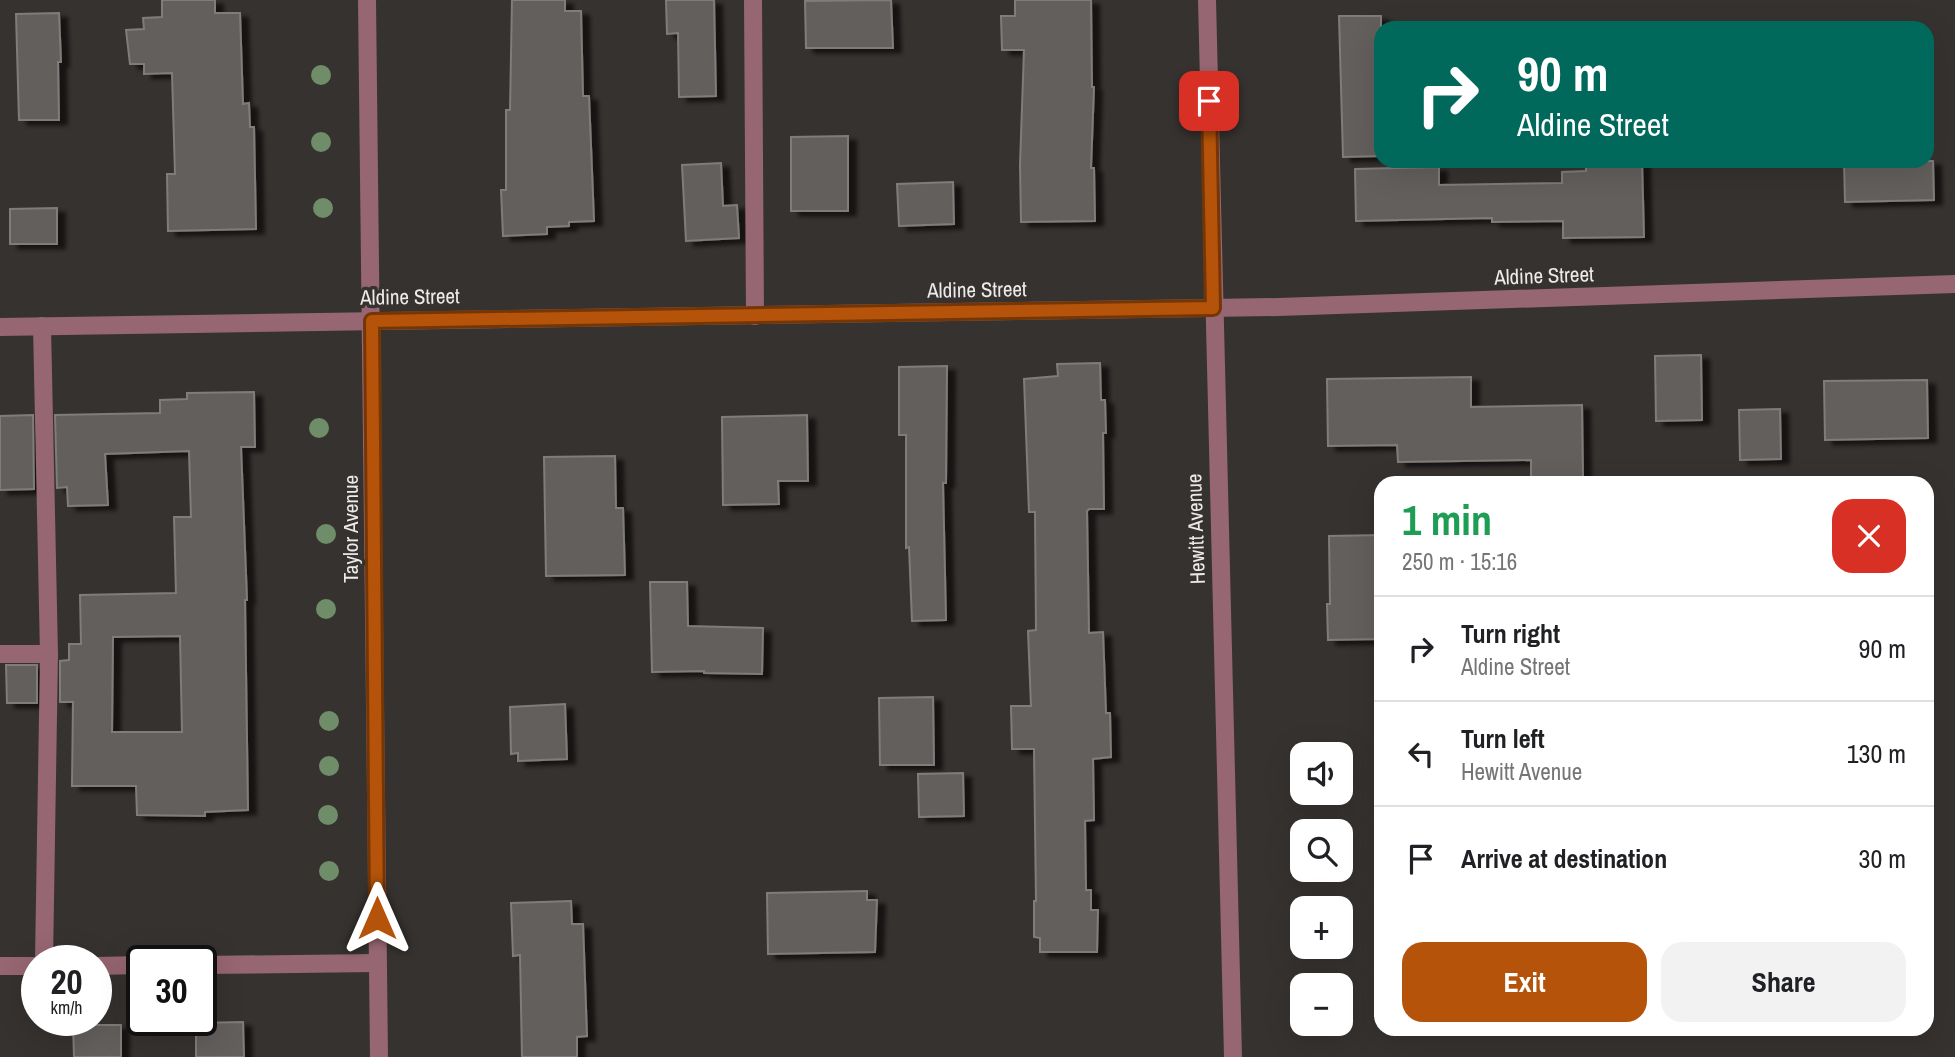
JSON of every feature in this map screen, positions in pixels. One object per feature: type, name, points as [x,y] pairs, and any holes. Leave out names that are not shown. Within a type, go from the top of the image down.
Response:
[{"type":"street","name":"Taylor Avenue","points":[[367,0],[379,1057]]},
{"type":"street","points":[[753,0],[755,316]]},
{"type":"street","name":"Hewitt Avenue","points":[[1207,0],[1233,1057]]},
{"type":"street","name":"Aldine Street","points":[[0,327],[1213,308],[1955,284]]},
{"type":"street","points":[[42,326],[49,654],[44,945]]},
{"type":"street","points":[[0,654],[49,654]]},
{"type":"street","points":[[217,965],[377,963]]},
{"type":"street","points":[[0,966],[21,966]]},
{"type":"building","points":[[162,0],[215,0],[215,13],[240,13],[243,104],[249,103],[250,127],[254,127],[256,229],[168,231],[167,174],[175,174],[172,73],[144,74],[144,64],[130,64],[126,30],[144,29],[143,18],[162,17]]},
{"type":"building","points":[[512,0],[565,0],[565,11],[581,11],[583,96],[589,96],[594,221],[569,222],[569,226],[547,227],[547,234],[503,236],[501,190],[506,190],[506,110],[510,110]]},
{"type":"building","points":[[666,0],[714,0],[716,96],[679,97],[678,33],[667,34]]},
{"type":"building","points":[[891,0],[893,48],[806,48],[805,1]]},
{"type":"building","points":[[1015,0],[1091,0],[1094,87],[1091,168],[1094,168],[1095,221],[1021,222],[1024,50],[1002,50],[1001,16],[1015,16]]},
{"type":"building","points":[[59,13],[59,120],[19,120],[16,14]]},
{"type":"building","points":[[1339,16],[1381,16],[1381,21],[1374,21],[1374,156],[1343,157]]},
{"type":"building","points":[[848,136],[848,211],[791,211],[791,137]]},
{"type":"building","points":[[721,163],[723,206],[737,205],[739,238],[686,241],[682,165]]},
{"type":"building","points":[[1439,168],[1439,185],[1562,183],[1562,172],[1586,171],[1586,168],[1642,168],[1644,237],[1563,238],[1563,221],[1492,222],[1492,218],[1356,221],[1355,169]]},
{"type":"building","points":[[1844,168],[1933,168],[1934,200],[1845,202]]},
{"type":"building","points":[[953,182],[954,224],[899,226],[897,184]]},
{"type":"building","points":[[57,208],[57,244],[10,244],[10,209]]},
{"type":"building","points":[[1701,355],[1702,420],[1656,421],[1655,356]]},
{"type":"building","points":[[1100,363],[1101,400],[1105,400],[1106,433],[1103,433],[1104,509],[1087,511],[1089,633],[1103,632],[1106,713],[1110,713],[1111,757],[1093,759],[1094,820],[1085,821],[1086,890],[1091,890],[1091,910],[1098,910],[1097,952],[1040,952],[1040,938],[1034,937],[1034,749],[1012,749],[1011,706],[1031,706],[1028,631],[1036,630],[1035,512],[1029,512],[1024,379],[1058,376],[1057,364]]},
{"type":"building","points":[[947,366],[946,483],[943,483],[946,620],[912,621],[909,547],[906,548],[906,435],[899,435],[899,367]]},
{"type":"building","points":[[1471,377],[1471,407],[1582,405],[1583,476],[1531,476],[1531,460],[1398,462],[1397,445],[1328,446],[1327,379]]},
{"type":"building","points":[[1927,380],[1928,438],[1825,440],[1824,381]]},
{"type":"building","points":[[254,392],[255,447],[241,447],[247,600],[248,810],[205,812],[205,816],[137,815],[136,786],[72,786],[73,702],[60,702],[60,661],[69,660],[69,644],[81,644],[80,595],[176,593],[174,517],[191,517],[189,451],[105,454],[108,505],[68,506],[67,487],[57,488],[55,415],[160,413],[160,400],[187,399],[187,393]],"holes":[[[180,636],[182,732],[112,732],[113,637]]]},
{"type":"building","points":[[1780,409],[1781,459],[1740,460],[1739,410]]},
{"type":"building","points":[[33,415],[34,489],[0,490],[0,416]]},
{"type":"building","points":[[807,415],[808,481],[778,481],[779,504],[723,505],[722,417]]},
{"type":"building","points":[[615,456],[616,508],[623,508],[625,575],[546,576],[544,457]]},
{"type":"building","points":[[1374,535],[1374,639],[1328,640],[1329,536]]},
{"type":"building","points":[[650,582],[687,582],[688,626],[763,628],[762,674],[652,672]]},
{"type":"building","points":[[6,665],[37,665],[37,703],[7,703]]},
{"type":"building","points":[[933,697],[934,765],[880,765],[879,698]]},
{"type":"building","points":[[565,704],[567,759],[518,761],[518,753],[511,754],[510,707]]},
{"type":"building","points":[[963,773],[964,816],[919,817],[918,774]]},
{"type":"building","points":[[867,891],[867,900],[877,900],[875,952],[768,954],[767,893]]},
{"type":"building","points":[[571,901],[572,924],[583,924],[587,1036],[577,1037],[577,1057],[522,1057],[520,955],[513,956],[511,903]]},
{"type":"building","points":[[243,1022],[244,1057],[196,1057],[196,1036],[217,1036],[217,1023]]},
{"type":"building","points":[[112,1025],[121,1025],[121,1057],[74,1057],[73,1036],[112,1036]]},
{"type":"route","points":[[377,918],[372,321],[1213,308],[1209,101]]}]
